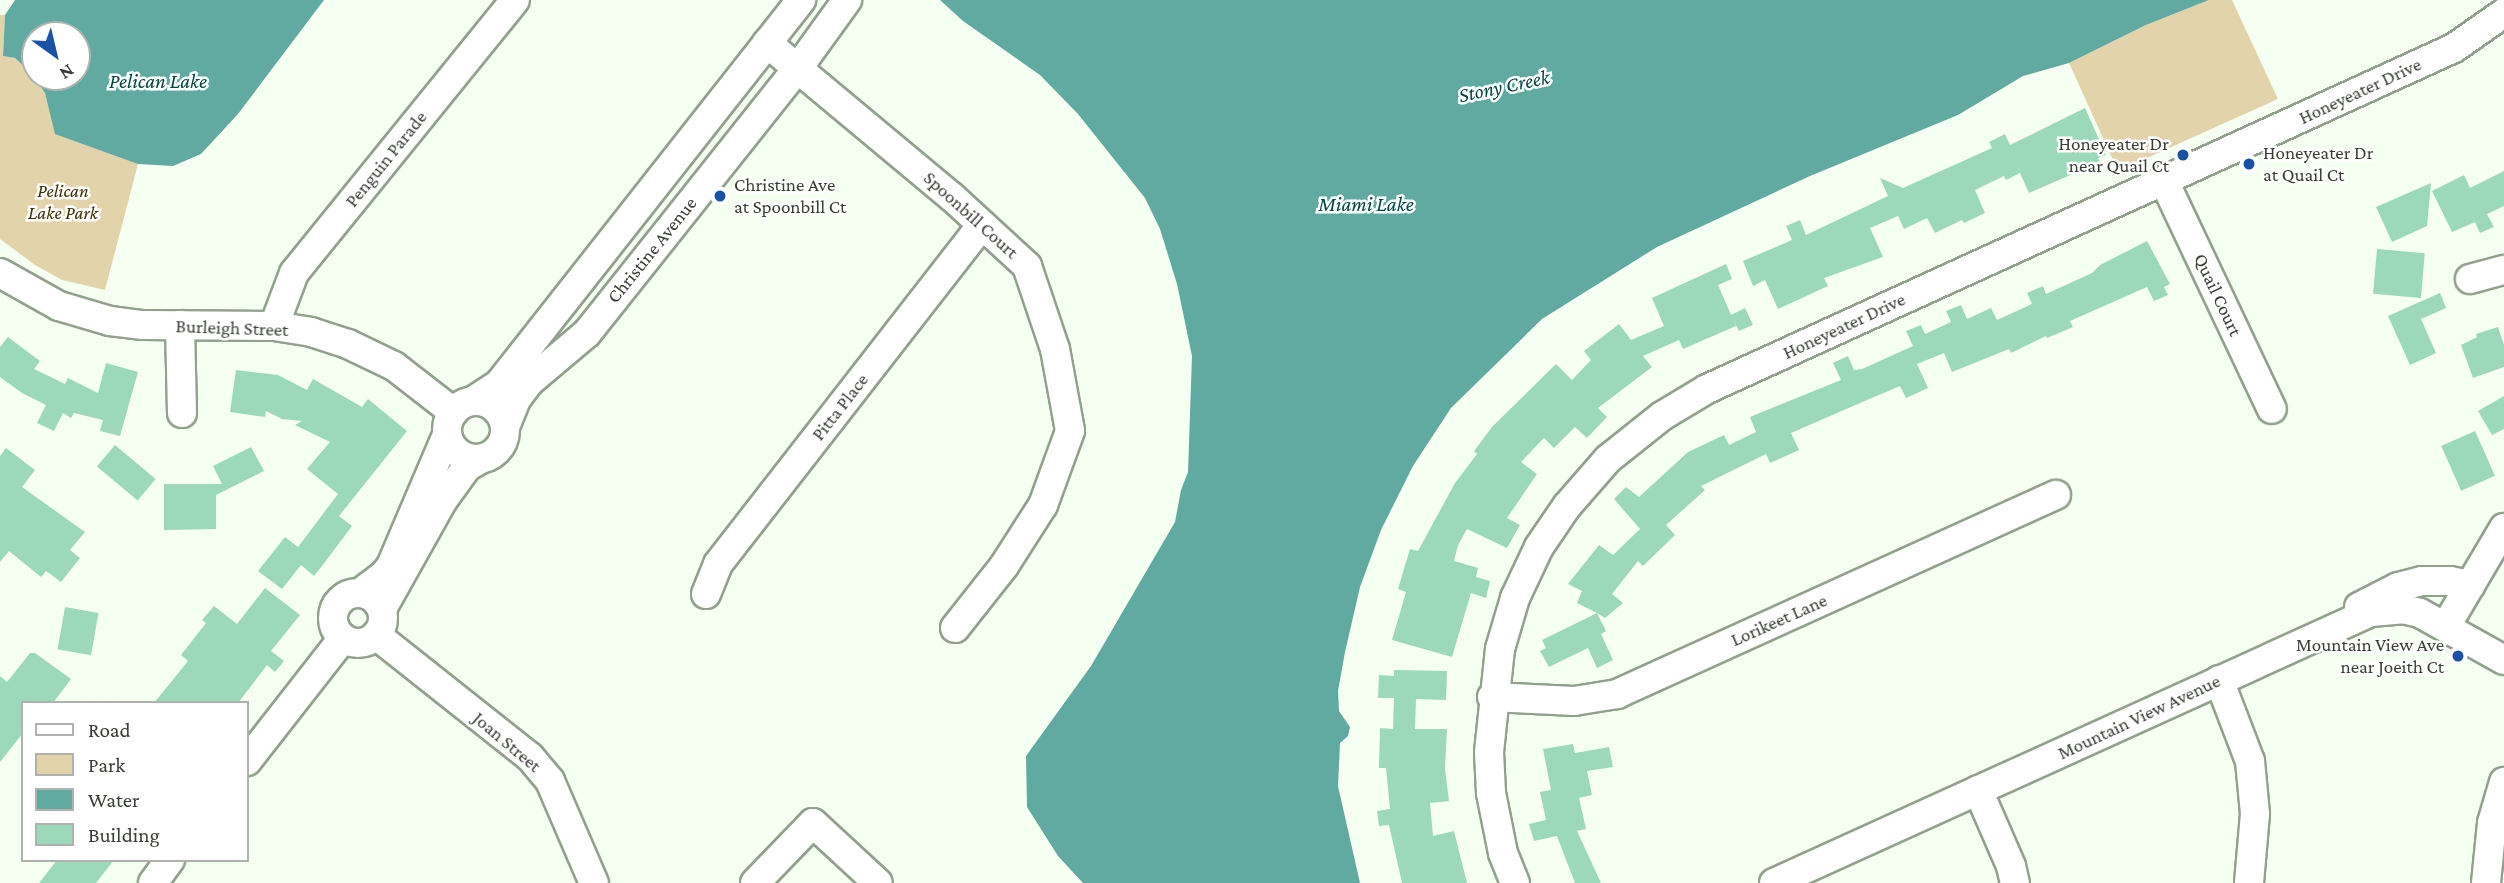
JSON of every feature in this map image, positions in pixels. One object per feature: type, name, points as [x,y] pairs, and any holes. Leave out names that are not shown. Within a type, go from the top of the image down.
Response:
[{"type":"street","name":"Penguin Parade","points":[[274,326],[294,273],[514,0]]},
{"type":"street","name":"Christine Avenue","points":[[458,416],[499,384],[801,0]]},
{"type":"street","name":"Christine Avenue","points":[[505,427],[517,398],[529,382],[587,332],[798,68],[847,0]]},
{"type":"street","name":"Honeyeater Drive","points":[[1515,883],[1503,853],[1491,793],[1489,752],[1492,698],[1500,649],[1514,598],[1539,547],[1584,484],[1633,437],[1707,389],[2454,48],[2504,13]]},
{"type":"street","name":"Spoonbill Court","points":[[767,43],[1027,266],[1055,349],[1070,431],[1043,505],[1004,566],[955,628]]},
{"type":"street","name":"Quail Court","points":[[2164,181],[2272,409]]},
{"type":"street","name":"Pitta Place","points":[[706,594],[718,564],[982,225]]},
{"type":"street","points":[[2470,279],[2504,270]]},
{"type":"street","name":"Burleigh Street","points":[[0,273],[59,306],[110,321],[274,326],[311,332],[371,355],[402,372],[458,416]]},
{"type":"street","points":[[180,325],[182,413]]},
{"type":"street","points":[[373,612],[345,597],[335,609],[334,625],[343,638],[357,643],[373,612],[443,500],[467,467],[499,448],[505,427],[501,415],[493,406],[458,416],[391,566],[384,575],[373,612]]},
{"type":"street","points":[[458,416],[458,454],[481,459]]},
{"type":"street","name":"Lorikeet Lane","points":[[1492,698],[1574,701],[1617,694],[2056,495]]},
{"type":"street","points":[[2446,626],[2504,528]]},
{"type":"street","points":[[2330,631],[2366,602],[2398,587],[2422,581],[2450,581],[2472,585]]},
{"type":"street","name":"Mountain View Avenue","points":[[1774,883],[2219,680],[2385,609],[2420,613],[2504,660]]},
{"type":"street","name":"Joan Street","points":[[373,612],[530,757],[550,781],[594,883]]},
{"type":"street","points":[[248,760],[343,638]]},
{"type":"street","points":[[2219,680],[2250,761],[2255,814],[2249,883]]},
{"type":"street","points":[[2486,883],[2492,823],[2504,782]]},
{"type":"street","points":[[1978,790],[2011,866],[2015,883]]},
{"type":"street","points":[[755,883],[813,823],[878,883]]},
{"type":"street","points":[[153,883],[169,862]]},
{"type":"green space","points":[[2209,0],[2232,0],[2278,99],[2118,171],[2069,63],[2146,25]]},
{"type":"green space","name":"Pelican Lake Park","points":[[0,15],[5,15],[3,56],[15,58],[21,64],[21,91],[44,91],[50,110],[108,151],[138,164],[105,290],[62,280],[35,265],[0,239]]},
{"type":"water","name":"Pelican Lake","points":[[15,0],[324,0],[238,114],[201,154],[173,166],[138,164],[55,134],[44,91],[91,91],[91,21],[21,21],[21,64],[15,58],[3,56],[5,15]]},
{"type":"water","name":"Miami Lake","points":[[940,0],[2209,0],[2146,25],[2069,63],[2023,76],[1958,115],[1810,176],[1657,247],[1542,319],[1451,408],[1413,466],[1381,530],[1360,587],[1345,652],[1338,691],[1339,711],[1350,727],[1348,736],[1340,743],[1338,786],[1360,883],[1083,883],[1058,856],[1027,807],[1026,756],[1091,666],[1175,522],[1181,490],[1188,472],[1192,356],[1177,284],[1160,229],[1145,198],[1078,114],[1040,75],[963,21]]},
{"type":"building","points":[[2085,108],[2106,155],[2098,158],[2100,162],[2029,193],[2020,173],[2006,180],[2004,176],[1975,190],[1985,213],[1935,233],[1927,218],[1904,229],[1898,216],[1870,228],[1883,257],[1824,278],[1828,286],[1778,309],[1765,280],[1753,286],[1743,261],[1792,240],[1786,226],[1800,220],[1806,235],[1888,196],[1880,178],[1903,188],[1992,148],[1989,142],[2005,134],[2010,145]]},
{"type":"building","points":[[2504,171],[2504,206],[2487,214],[2494,227],[2480,233],[2475,222],[2452,232],[2432,191],[2464,175],[2470,188]]},
{"type":"building","points":[[2431,183],[2427,226],[2392,242],[2376,207]]},
{"type":"building","points":[[2147,241],[2170,284],[2164,287],[2168,295],[2154,301],[2147,287],[2070,321],[2073,327],[2047,338],[2046,336],[2011,353],[2009,349],[1952,372],[1944,353],[1917,364],[1928,388],[1906,398],[1900,386],[1791,433],[1799,450],[1770,463],[1766,454],[1701,486],[1705,490],[1666,525],[1675,535],[1643,566],[1638,561],[1612,594],[1623,603],[1605,618],[1577,603],[1582,591],[1568,584],[1599,545],[1613,555],[1640,529],[1614,499],[1626,487],[1639,497],[1688,452],[1724,435],[1729,445],[1756,432],[1750,417],[1841,380],[1833,363],[1848,356],[1854,370],[1862,369],[1913,346],[1906,331],[1921,325],[1925,334],[1951,322],[1946,311],[1961,305],[1967,319],[1991,308],[1997,320],[2032,304],[2027,293],[2043,286],[2046,294],[2092,273],[2100,265]]},
{"type":"building","points":[[2377,249],[2425,253],[2421,298],[2373,294]]},
{"type":"building","points":[[1726,264],[1732,279],[1718,285],[1731,315],[1745,308],[1753,325],[1739,331],[1732,317],[1736,326],[1683,349],[1679,340],[1643,356],[1652,367],[1598,408],[1607,417],[1587,438],[1575,427],[1554,448],[1544,438],[1521,462],[1537,474],[1507,518],[1520,525],[1507,548],[1467,529],[1458,545],[1454,561],[1478,568],[1476,577],[1490,581],[1486,598],[1471,593],[1452,657],[1392,640],[1406,592],[1398,589],[1410,549],[1418,551],[1455,483],[1477,454],[1474,451],[1492,427],[1556,364],[1572,380],[1591,360],[1584,351],[1619,324],[1631,340],[1664,326],[1652,298]]},
{"type":"building","points":[[2440,293],[2446,308],[2421,319],[2436,353],[2410,365],[2388,316]]},
{"type":"building","points":[[2498,327],[2504,345],[2504,367],[2473,378],[2461,345],[2477,337],[2476,334]]},
{"type":"building","points":[[8,337],[40,361],[34,369],[65,384],[68,378],[98,393],[106,363],[138,372],[120,436],[100,431],[103,420],[74,413],[71,418],[63,413],[54,431],[37,423],[46,405],[22,393],[0,377],[0,347]]},
{"type":"building","points":[[236,370],[278,375],[307,390],[313,379],[362,407],[368,399],[407,431],[339,516],[352,526],[314,576],[301,565],[282,589],[258,571],[285,537],[298,547],[338,494],[307,469],[330,442],[295,425],[302,421],[282,419],[266,411],[265,417],[230,412]]},
{"type":"building","points":[[2504,396],[2504,429],[2492,435],[2478,411]]},
{"type":"building","points":[[2475,431],[2495,476],[2461,491],[2441,446]]},
{"type":"building","points":[[115,445],[156,479],[138,501],[97,466]]},
{"type":"building","points":[[251,447],[264,471],[216,495],[216,529],[164,530],[164,484],[222,484],[213,466]]},
{"type":"building","points":[[6,448],[35,470],[22,487],[85,532],[70,550],[80,558],[61,582],[46,571],[41,577],[9,551],[0,562],[0,456]]},
{"type":"building","points":[[265,588],[300,615],[271,651],[284,661],[275,672],[267,665],[240,701],[156,701],[188,661],[181,655],[206,623],[202,620],[214,606],[237,624]]},
{"type":"building","points":[[65,607],[98,613],[91,655],[58,649]]},
{"type":"building","points":[[1597,613],[1606,631],[1601,634],[1613,660],[1597,668],[1588,648],[1549,667],[1540,651],[1546,648],[1542,640]]},
{"type":"building","points":[[30,653],[35,653],[71,679],[54,701],[21,701],[21,736],[0,762],[0,676],[7,682]]},
{"type":"building","points":[[1394,670],[1447,671],[1446,700],[1416,699],[1415,729],[1447,729],[1445,769],[1449,801],[1430,803],[1433,836],[1454,831],[1467,883],[1402,883],[1389,825],[1379,826],[1377,811],[1390,809],[1386,768],[1379,768],[1380,728],[1393,729],[1394,698],[1378,698],[1379,675],[1394,676]]},
{"type":"building","points":[[1573,744],[1575,753],[1609,747],[1613,767],[1587,771],[1592,795],[1579,798],[1586,829],[1577,831],[1601,883],[1575,883],[1557,836],[1534,841],[1529,824],[1546,820],[1540,792],[1551,790],[1543,749]]},
{"type":"building","points":[[55,862],[112,862],[96,883],[39,883]]},
{"type":"place","name":"Honeyeater Dr near Quail Ct","points":[[2183,155]]},
{"type":"place","name":"Honeyeater Dr at Quail Ct","points":[[2249,164]]},
{"type":"place","name":"Christine Ave at Spoonbill Ct","points":[[720,196]]},
{"type":"place","name":"Mountain View Ave near Joeith Ct","points":[[2458,656]]},
{"type":"water label","name":"Stony Creek","points":[[1504,86]]}]
